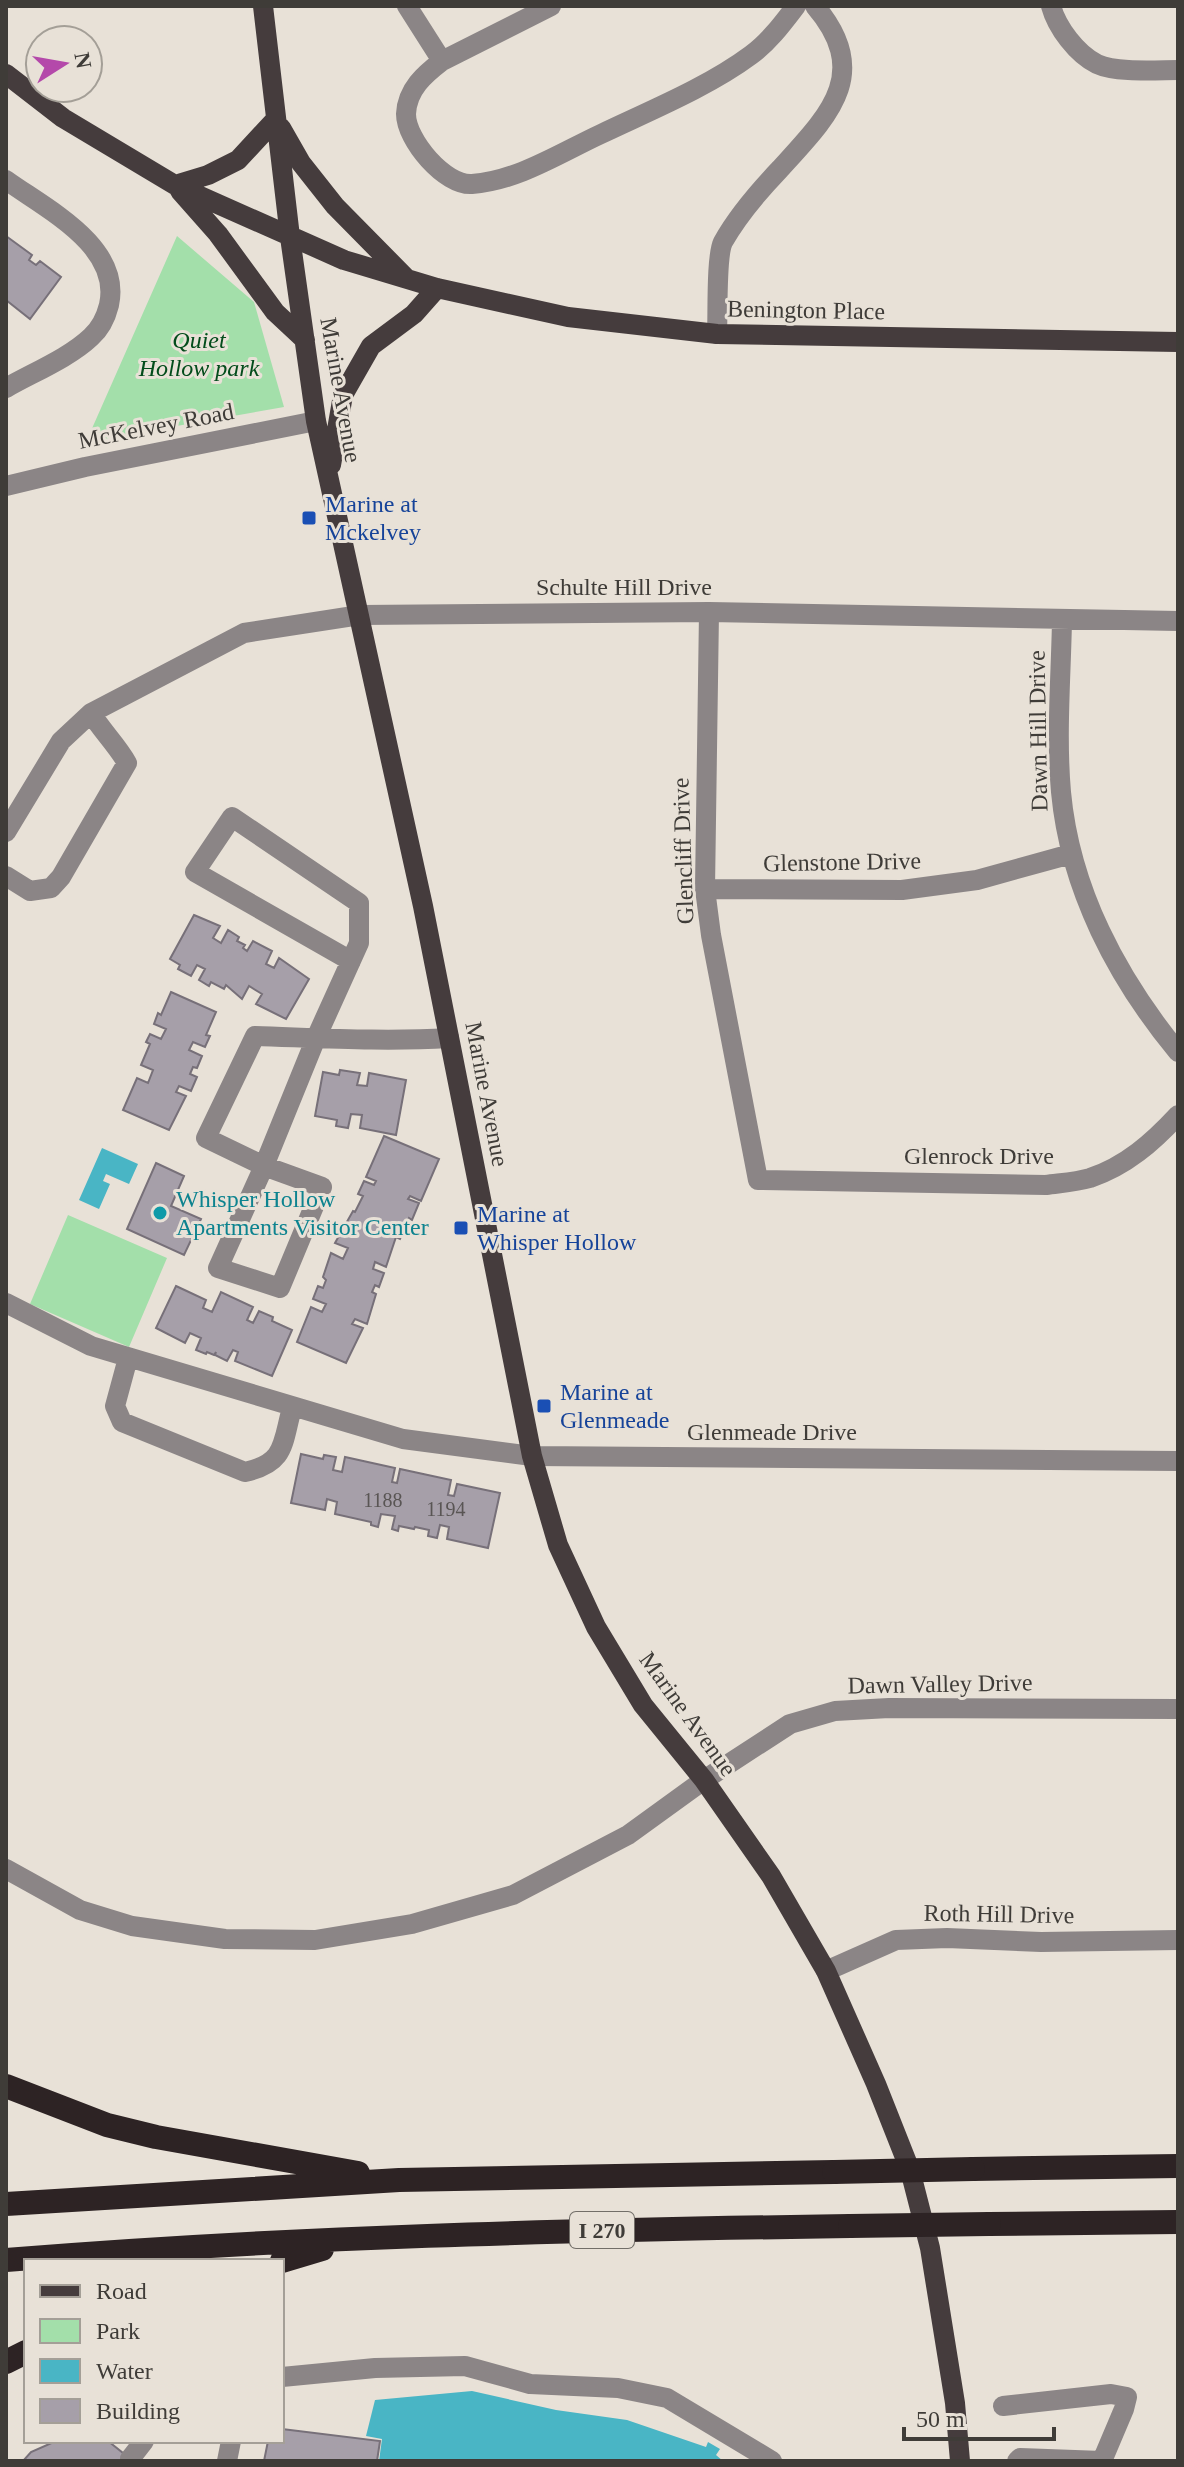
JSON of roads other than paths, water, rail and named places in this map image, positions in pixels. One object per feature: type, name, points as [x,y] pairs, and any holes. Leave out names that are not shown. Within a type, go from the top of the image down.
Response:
[{"type":"highway","points":[[6,2086],[94,2120],[156,2137],[399,2180]]},
{"type":"highway","points":[[6,2204],[399,2180],[1178,2166]]},
{"type":"highway","name":"I 270","points":[[6,2260],[354,2238],[1178,2222]]},
{"type":"highway","points":[[284,2260],[354,2238]]},
{"type":"highway","points":[[6,2362],[24,2353]]},
{"type":"main road","name":"Marine Avenue","points":[[263,6],[290,237],[316,421],[449,1038],[532,1456],[558,1545],[596,1627],[643,1705],[704,1780],[771,1876],[826,1971],[886,2109],[910,2170],[930,2248],[955,2403],[960,2461]]},
{"type":"main road","points":[[6,74],[63,118],[175,185],[344,260],[437,288],[414,314],[371,346],[343,395],[329,476]]},
{"type":"main road","points":[[175,185],[208,175],[238,160],[276,119],[301,163],[335,206],[409,281]]},
{"type":"main road","points":[[175,185],[218,234],[275,312],[305,340]]},
{"type":"main road","name":"Benington Place","points":[[437,288],[568,317],[717,334],[1178,342]]},
{"type":"street","points":[[407,6],[442,61]]},
{"type":"street","points":[[551,6],[442,61],[419,80],[410,97],[406,115],[417,144],[442,173],[467,185],[501,180],[681,96],[751,55],[796,6]]},
{"type":"street","points":[[717,334],[721,246],[745,209],[812,136],[836,100],[842,83],[844,63],[837,38],[815,6]]},
{"type":"street","points":[[1051,6],[1068,40],[1098,64],[1129,69],[1178,70]]},
{"type":"street","points":[[6,180],[91,244],[105,264],[111,295],[105,319],[91,338],[6,388]]},
{"type":"street","name":"McKelvey Road","points":[[6,486],[61,472],[316,421]]},
{"type":"street","name":"Schulte Hill Drive","points":[[6,832],[61,741],[91,713],[244,633],[360,615],[709,612],[1178,621]]},
{"type":"street","name":"Glencliff Drive","points":[[709,612],[705,889],[758,1180]]},
{"type":"street","name":"Dawn Hill Drive","points":[[1062,620],[1061,792],[1071,854],[1106,947],[1149,1017],[1178,1052]]},
{"type":"street","points":[[6,876],[30,891],[51,888],[61,877],[127,763],[101,731],[91,713]]},
{"type":"street","points":[[351,961],[195,872],[232,817],[359,903],[359,943],[351,961],[316,1038],[264,1166],[218,1268],[280,1288],[322,1187],[264,1166],[206,1138],[255,1036],[316,1038],[449,1038]]},
{"type":"street","name":"Glenstone Drive","points":[[705,889],[902,890],[977,880],[1071,854]]},
{"type":"street","name":"Glenrock Drive","points":[[758,1180],[1046,1185],[1089,1178],[1120,1165],[1154,1141],[1178,1115]]},
{"type":"street","name":"Glenmeade Drive","points":[[6,1303],[91,1346],[403,1439],[532,1456],[1178,1461]]},
{"type":"street","points":[[128,1358],[115,1406],[122,1422],[245,1472],[264,1468],[278,1457],[292,1408]]},
{"type":"street","name":"Dawn Valley Drive","points":[[6,1869],[80,1910],[132,1926],[225,1939],[315,1940],[412,1924],[513,1895],[628,1835],[704,1780],[790,1724],[835,1711],[889,1708],[1178,1709]]},
{"type":"street","name":"Roth Hill Drive","points":[[826,1971],[896,1940],[1178,1940]]},
{"type":"street","points":[[284,2377],[375,2368],[465,2366],[530,2384],[618,2388],[667,2398],[772,2461]]},
{"type":"street","points":[[1003,2406],[1111,2394],[1127,2397],[1102,2461],[1020,2458],[1017,2461]]},
{"type":"street","points":[[130,2459],[142,2443]]},
{"type":"water","points":[[102,1148],[138,1164],[129,1184],[106,1174],[103,1181],[110,1184],[99,1209],[79,1200]]},
{"type":"water","points":[[472,2391],[556,2410],[627,2420],[706,2447],[708,2442],[720,2449],[716,2455],[723,2461],[379,2461],[382,2439],[366,2436],[375,2400]]},
{"type":"place","name":"Marine at Mckelvey","points":[[309,518]]},
{"type":"place","name":"Whisper Hollow Apartments Visitor Center","points":[[160,1213]]},
{"type":"place","name":"Marine at Whisper Hollow","points":[[461,1228]]},
{"type":"place","name":"Marine at Glenmeade","points":[[544,1406]]},
{"type":"park label","name":"Quiet Hollow park","points":[[199,354]]}]
